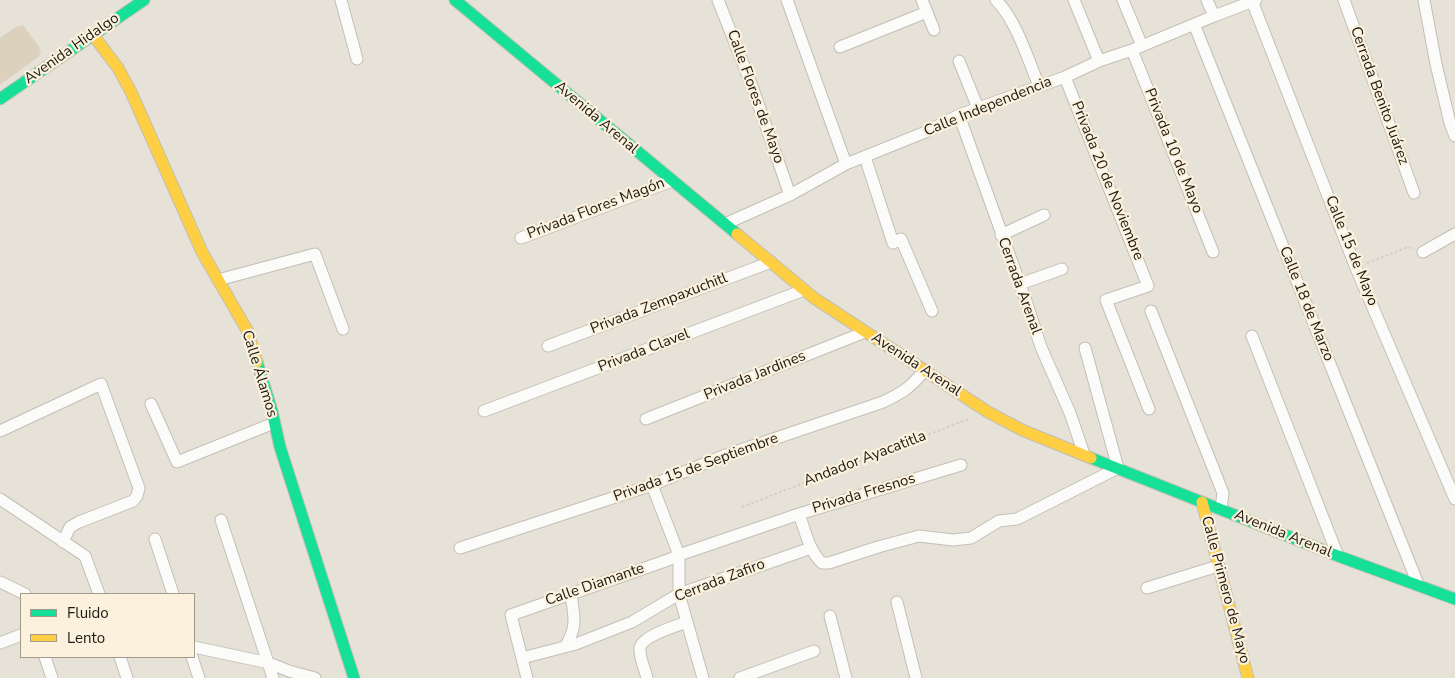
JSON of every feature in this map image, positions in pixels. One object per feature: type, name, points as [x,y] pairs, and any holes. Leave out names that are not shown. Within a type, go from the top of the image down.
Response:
[{"type":"main road","name":"Avenida Hidalgo","points":[[0,99],[144,0]]},
{"type":"main road","name":"Avenida Arenal","points":[[454,0],[814,298],[988,412],[1022,430],[1338,556],[1455,599]]},
{"type":"main road","name":"Calle Álamos","points":[[94,35],[118,68],[131,92],[202,252],[247,330],[285,464],[354,678]]},
{"type":"main road","name":"Calle Primero de Mayo","points":[[1202,502],[1248,678]]},
{"type":"street","points":[[341,0],[357,59]]},
{"type":"street","name":"Calle Flores de Mayo","points":[[718,0],[752,86],[790,195]]},
{"type":"street","points":[[787,0],[846,164]]},
{"type":"street","points":[[922,0],[934,30]]},
{"type":"street","points":[[996,0],[1011,20],[1039,86]]},
{"type":"street","points":[[1074,0],[1099,61]]},
{"type":"street","name":"Privada 10 de Mayo","points":[[1123,0],[1137,48],[1213,252]]},
{"type":"street","points":[[1207,0],[1214,16]]},
{"type":"street","name":"Cerrada Benito Juárez","points":[[1344,0],[1414,193]]},
{"type":"street","points":[[1424,0],[1438,73],[1455,136]]},
{"type":"street","name":"Calle Independencia","points":[[724,224],[790,195],[846,164],[928,131],[959,115],[1065,77],[1099,61],[1137,48],[1254,1]]},
{"type":"street","name":"Calle 15 de Mayo","points":[[1254,1],[1356,268],[1455,499]]},
{"type":"street","points":[[840,47],[927,12]]},
{"type":"street","name":"Calle 18 de Marzo","points":[[1194,24],[1418,584]]},
{"type":"street","points":[[959,61],[978,108]]},
{"type":"street","name":"Privada 20 de Noviembre","points":[[1065,77],[1148,286],[1106,300],[1149,409]]},
{"type":"street","name":"Cerrada Arenal","points":[[959,115],[1041,347],[1070,413],[1084,454]]},
{"type":"street","points":[[865,157],[893,243],[901,239],[932,311]]},
{"type":"street","name":"Privada Flores Magón","points":[[521,238],[672,181]]},
{"type":"street","points":[[1001,235],[1044,215]]},
{"type":"street","points":[[1423,252],[1455,234]]},
{"type":"street","points":[[218,280],[315,254],[343,329]]},
{"type":"street","name":"Privada Zempaxuchitl","points":[[548,346],[771,262]]},
{"type":"street","points":[[1020,284],[1062,269]]},
{"type":"street","name":"Privada Clavel","points":[[484,411],[804,290]]},
{"type":"street","points":[[1152,311],[1223,493],[1221,509]]},
{"type":"street","name":"Privada Jardines","points":[[646,420],[864,332]]},
{"type":"street","points":[[1252,336],[1338,556]]},
{"type":"street","points":[[1085,348],[1118,468]]},
{"type":"street","name":"Privada 15 de Septiembre","points":[[460,548],[652,485],[723,456],[883,402],[911,387],[924,371]]},
{"type":"street","points":[[0,431],[101,384],[139,488],[137,496],[133,501],[70,527],[63,542]]},
{"type":"street","points":[[150,404],[177,462],[274,422]]},
{"type":"street","name":"Privada Fresnos","points":[[961,466],[799,514],[816,558],[822,563],[829,563],[919,536],[953,540],[970,538],[999,521],[1017,520],[1118,468]]},
{"type":"street","points":[[652,485],[679,555],[679,594],[703,678]]},
{"type":"street","points":[[0,499],[85,556],[99,593]]},
{"type":"street","name":"Calle Diamante","points":[[522,658],[511,614],[799,514]]},
{"type":"street","points":[[221,520],[273,678]]},
{"type":"street","points":[[156,539],[173,593]]},
{"type":"street","name":"Cerrada Zafiro","points":[[522,658],[571,645],[632,622],[679,594],[811,548]]},
{"type":"street","points":[[1147,588],[1218,566]]},
{"type":"street","points":[[0,582],[22,593]]},
{"type":"street","points":[[571,594],[574,626],[571,645]]},
{"type":"street","points":[[896,602],[916,678]]},
{"type":"street","points":[[830,616],[846,678]]},
{"type":"street","points":[[647,678],[640,650],[641,644],[647,638],[687,622]]},
{"type":"street","points":[[0,642],[20,636]]},
{"type":"street","points":[[195,646],[269,663],[315,678]]},
{"type":"street","points":[[740,678],[814,651]]},
{"type":"street","points":[[45,658],[52,678]]},
{"type":"street","points":[[120,658],[127,678]]},
{"type":"street","points":[[192,658],[199,678]]},
{"type":"street","points":[[522,658],[527,678]]},
{"type":"path","points":[[1356,268],[1408,246],[1423,252]]},
{"type":"path","name":"Andador Ayacatitla","points":[[742,507],[988,412]]},
{"type":"shaded area","points":[[23,25],[39,47],[41,53],[0,85],[0,38],[16,27]]},
{"type":"traffic: fast","points":[[0,99],[144,0]]},
{"type":"traffic: fast","points":[[455,0],[737,234]]},
{"type":"traffic: fast","points":[[257,362],[272,411],[280,447],[354,678]]},
{"type":"traffic: fast","points":[[1091,458],[1338,556],[1455,599]]},
{"type":"traffic: slow","points":[[93,35],[118,68],[131,92],[202,252],[247,330],[257,362]]},
{"type":"traffic: slow","points":[[737,234],[814,298],[988,412],[1022,430],[1091,458]]},
{"type":"traffic: slow","points":[[1202,502],[1248,678]]}]
